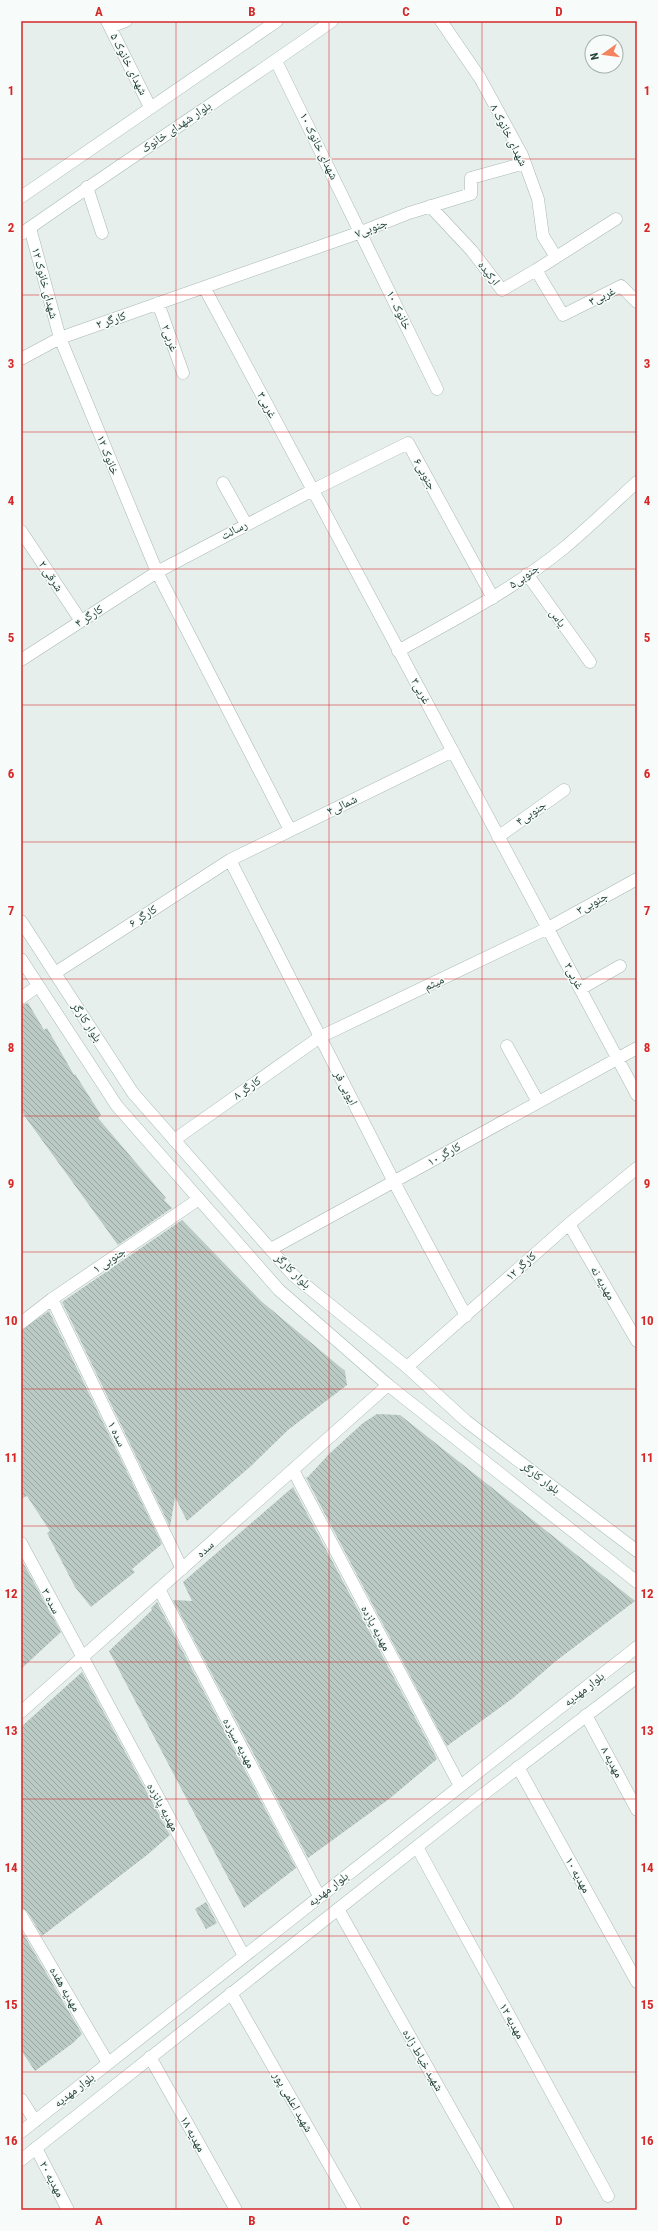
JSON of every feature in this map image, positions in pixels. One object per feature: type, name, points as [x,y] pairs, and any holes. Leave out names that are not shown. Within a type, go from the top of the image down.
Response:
[{"type":"street","points":[[109,24],[126,21]]},
{"type":"street","points":[[21,197],[277,21]]},
{"type":"street","name":"بلوار شهدای خانوک","points":[[26,231],[87,187],[276,61],[332,21]]},
{"type":"street","name":"شهدای خانوک ۸","points":[[441,21],[480,78],[524,163],[538,199],[543,236],[556,257]]},
{"type":"street","name":"شهدای خانوک ۵","points":[[109,24],[150,107]]},
{"type":"street","name":"شهدای خانوک ۱۰","points":[[276,61],[361,232]]},
{"type":"street","name":"جنوبی۷","points":[[204,287],[430,206],[471,194],[471,178],[524,163]]},
{"type":"street","points":[[87,187],[102,232]]},
{"type":"street","name":"ارکیده","points":[[430,206],[472,251],[502,290],[536,270]]},
{"type":"street","points":[[536,270],[616,219]]},
{"type":"street","name":"۱۲ شهدای خانوک","points":[[26,231],[60,338]]},
{"type":"street","name":"خانوک ۱۰","points":[[361,232],[437,389]]},
{"type":"street","name":"غربی۳","points":[[536,270],[563,314],[621,286],[637,302]]},
{"type":"street","name":"غربی۳","points":[[204,287],[637,1095]]},
{"type":"street","name":"کارگر ۲","points":[[21,359],[60,338],[204,287]]},
{"type":"street","name":"غربی۲","points":[[158,303],[183,374]]},
{"type":"street","name":"خانوک ۱۲","points":[[60,338],[156,572],[290,830]]},
{"type":"street","name":"جنوبی۶","points":[[313,490],[408,443],[493,598]]},
{"type":"street","name":"جنوبی۵","points":[[398,650],[493,598],[564,548],[637,482]]},
{"type":"street","points":[[224,483],[246,524]]},
{"type":"street","name":"رسالت","points":[[156,572],[313,490]]},
{"type":"street","name":"شرقی ۲","points":[[21,531],[81,621]]},
{"type":"street","name":"کارگر ۴","points":[[21,660],[156,572]]},
{"type":"street","name":"یاس","points":[[527,574],[590,662]]},
{"type":"street","name":"شمالی۴","points":[[230,860],[453,751]]},
{"type":"street","name":"جنوبی۴","points":[[498,837],[564,790]]},
{"type":"street","name":"کارگر ۶","points":[[55,973],[230,860]]},
{"type":"street","name":"ایوبی فر","points":[[230,860],[394,1182],[466,1316]]},
{"type":"street","name":"جنوبی۳","points":[[548,928],[637,878]]},
{"type":"street","name":"بلوار کارگر","points":[[21,921],[133,1093],[293,1275],[407,1367],[466,1421],[637,1551]]},
{"type":"street","name":"میثم","points":[[320,1037],[548,928]]},
{"type":"street","name":"بلوار کارگر","points":[[21,959],[117,1106],[279,1290],[388,1385],[637,1582]]},
{"type":"street","points":[[580,989],[620,966]]},
{"type":"street","points":[[21,998],[38,986]]},
{"type":"street","name":"کارگر ۸","points":[[174,1140],[320,1037]]},
{"type":"street","points":[[507,1046],[538,1102]]},
{"type":"street","name":"کارگر ۱۰","points":[[271,1249],[637,1048]]},
{"type":"street","name":"کارگر ۱۲","points":[[407,1367],[569,1224],[637,1168]]},
{"type":"street","name":"۱ جنوبی","points":[[21,1323],[52,1299],[199,1199]]},
{"type":"street","name":"مهدیه نه","points":[[569,1224],[637,1341]]},
{"type":"street","name":"سده ۱","points":[[52,1299],[182,1569]]},
{"type":"street","name":"سده","points":[[21,1712],[388,1385]]},
{"type":"street","name":"مهدیه یازده","points":[[293,1470],[460,1786]]},
{"type":"street","name":"سده ۳","points":[[21,1543],[82,1658]]},
{"type":"street","name":"مهدیه سیزده","points":[[159,1589],[319,1896]]},
{"type":"street","name":"بلوار مهدیه","points":[[21,2132],[637,1647]]},
{"type":"street","name":"مهدیه پانزده","points":[[82,1658],[244,1956]]},
{"type":"street","name":"بلوار مهدیه","points":[[21,2160],[518,1767],[637,1677]]},
{"type":"street","name":"مهدیه ۸","points":[[586,1715],[637,1810]]},
{"type":"street","points":[[542,1722],[554,1740]]},
{"type":"street","name":"مهدیه ۱۰","points":[[518,1767],[637,1982]]},
{"type":"street","name":"مهدیه ۱۲","points":[[417,1847],[608,2196]]},
{"type":"street","name":"شهید خیاط زاده","points":[[338,1909],[508,2210]]},
{"type":"street","name":"مهدیه هفده","points":[[21,1915],[108,2063]]},
{"type":"street","name":"شهید اعلمی پور","points":[[231,1993],[356,2210]]},
{"type":"street","name":"مهدیه ۱۸","points":[[150,2057],[236,2210]]},
{"type":"street","points":[[21,2099],[35,2121]]},
{"type":"street","name":"مهدیه ۲۰","points":[[36,2148],[68,2210]]},
{"type":"building","points":[[28,1003],[44,1030],[47,1028],[74,1075],[75,1074],[101,1115],[98,1118],[166,1198],[164,1200],[172,1208],[118,1245],[21,1111],[21,1005]]},
{"type":"building","points":[[182,1220],[261,1301],[345,1371],[347,1385],[288,1430],[251,1466],[187,1521],[175,1497],[170,1527],[62,1302]]},
{"type":"building","points":[[49,1311],[162,1544],[132,1569],[135,1572],[91,1607],[75,1587],[47,1533],[50,1531],[27,1496],[21,1499],[21,1330]]},
{"type":"building","points":[[377,1414],[400,1415],[635,1601],[556,1661],[513,1698],[447,1746],[305,1476],[307,1478],[329,1454],[363,1423]]},
{"type":"building","points":[[293,1487],[437,1759],[389,1799],[308,1858],[173,1600],[192,1601],[183,1582]]},
{"type":"building","points":[[21,1559],[61,1632],[21,1669]]},
{"type":"building","points":[[157,1602],[296,1868],[244,1908],[109,1651],[152,1610],[151,1608]]},
{"type":"building","points":[[82,1672],[170,1835],[147,1855],[42,1936],[27,1911],[21,1908],[21,1727]]},
{"type":"building","points":[[206,1902],[217,1923],[206,1929],[195,1909]]},
{"type":"building","points":[[21,1930],[82,2034],[73,2043],[35,2071],[21,2050]]}]
